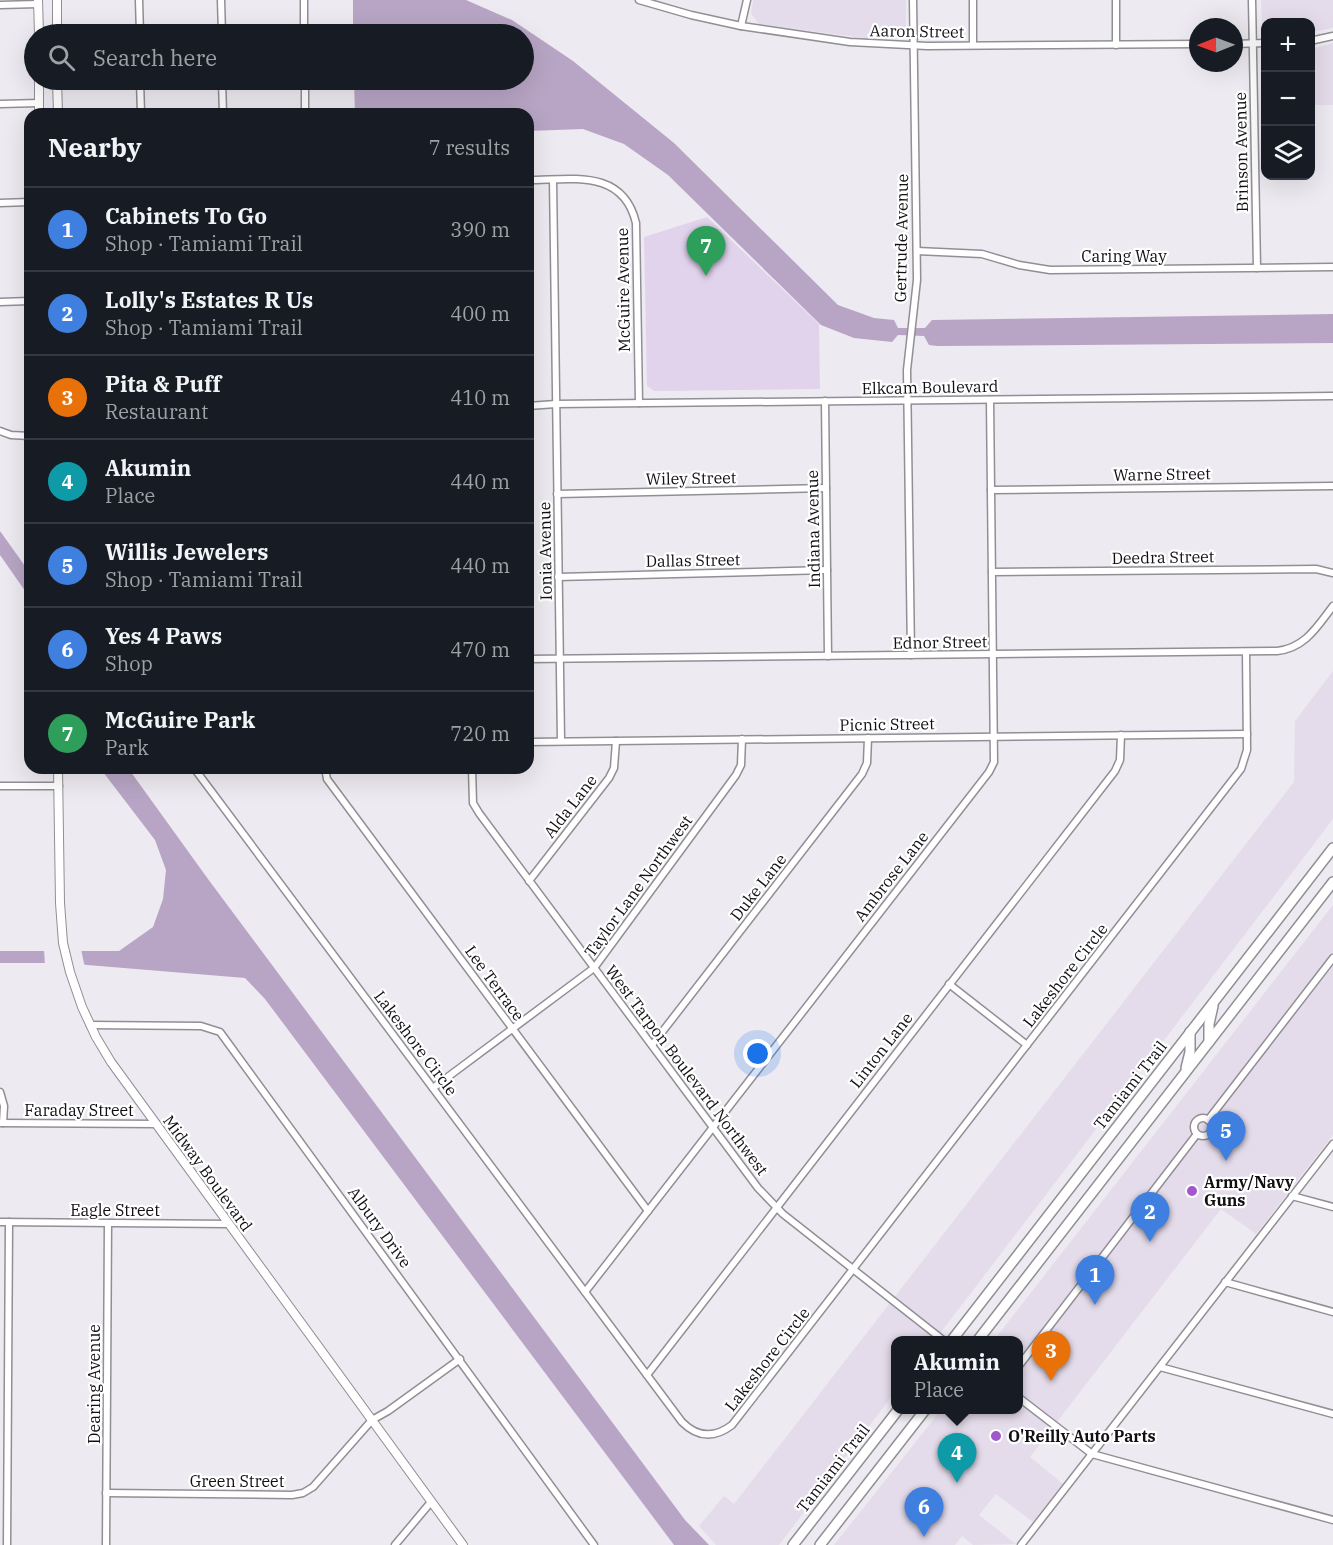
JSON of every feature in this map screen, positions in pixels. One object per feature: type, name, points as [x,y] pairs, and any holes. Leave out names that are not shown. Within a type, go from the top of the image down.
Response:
[{"type":"main road","name":"Tamiami Trail","points":[[955,1336],[1333,848]]},
{"type":"main road","points":[[982,1336],[1333,882]]},
{"type":"main road","points":[[1209,1042],[1209,1024],[1215,1001]]},
{"type":"main road","points":[[1185,1073],[1190,1052],[1190,1032]]},
{"type":"main road","name":"Tamiami Trail","points":[[793,1545],[895,1414]]},
{"type":"main road","points":[[820,1545],[922,1414]]},
{"type":"street","points":[[57,0],[57,24]]},
{"type":"street","points":[[139,0],[140,24]]},
{"type":"street","points":[[222,0],[222,24]]},
{"type":"street","points":[[304,0],[304,24]]},
{"type":"street","name":"Aaron Street","points":[[639,0],[659,3],[691,15],[741,26],[836,41],[913,45],[1189,44]]},
{"type":"street","points":[[741,26],[747,0]]},
{"type":"street","name":"Gertrude Avenue","points":[[911,655],[908,401],[910,342],[916,291],[913,0]]},
{"type":"street","points":[[973,0],[974,45]]},
{"type":"street","points":[[1116,0],[1116,45]]},
{"type":"street","name":"Brinson Avenue","points":[[1252,0],[1257,268]]},
{"type":"street","points":[[0,5],[38,2],[39,24]]},
{"type":"street","points":[[1315,40],[1333,36]]},
{"type":"street","points":[[1243,44],[1261,44]]},
{"type":"street","points":[[39,90],[39,108]]},
{"type":"street","points":[[57,90],[58,108]]},
{"type":"street","points":[[140,90],[141,108]]},
{"type":"street","points":[[222,90],[223,108]]},
{"type":"street","points":[[305,90],[305,108]]},
{"type":"street","points":[[0,104],[39,103]]},
{"type":"street","points":[[534,180],[553,180]]},
{"type":"street","name":"McGuire Avenue","points":[[553,180],[596,180],[611,186],[629,203],[636,223],[639,403]]},
{"type":"street","name":"Ionia Avenue","points":[[553,180],[561,741]]},
{"type":"street","points":[[0,202],[24,202]]},
{"type":"street","name":"Caring Way","points":[[916,251],[982,254],[1018,265],[1050,270],[1333,267]]},
{"type":"street","points":[[0,302],[24,301]]},
{"type":"street","name":"Elkcam Boulevard","points":[[534,406],[1333,396]]},
{"type":"street","name":"Ambrose Lane","points":[[585,1292],[989,772],[994,762],[990,400]]},
{"type":"street","name":"Indiana Avenue","points":[[825,401],[828,656]]},
{"type":"street","points":[[0,430],[11,435],[24,436]]},
{"type":"street","name":"Warne Street","points":[[991,490],[1333,486]]},
{"type":"street","name":"Wiley Street","points":[[557,494],[826,488]]},
{"type":"street","name":"Deedra Street","points":[[992,572],[1316,569],[1333,573]]},
{"type":"street","name":"Dallas Street","points":[[558,577],[827,570]]},
{"type":"street","name":"Ednor Street","points":[[534,659],[1277,651],[1295,647],[1309,637],[1333,606]]},
{"type":"street","name":"Lakeshore Circle","points":[[198,774],[682,1422],[690,1430],[701,1435],[712,1435],[723,1432],[732,1425],[1241,769],[1246,759],[1246,652]]},
{"type":"street","name":"Picnic Street","points":[[534,742],[1247,734]]},
{"type":"street","name":"Linton Lane","points":[[646,1375],[1115,771],[1120,760],[1121,735]]},
{"type":"street","name":"Duke Lane","points":[[652,1045],[862,774],[867,763],[868,738]]},
{"type":"street","name":"Taylor Lane Northwest","points":[[433,1088],[594,968],[736,775],[741,765],[742,739]]},
{"type":"street","name":"Alda Lane","points":[[529,881],[609,778],[614,768],[616,741]]},
{"type":"street","name":"Midway Boulevard","points":[[58,774],[60,903],[63,943],[70,972],[90,1025],[111,1062],[463,1545]]},
{"type":"street","name":"Lee Terrace","points":[[326,774],[327,779],[648,1211]]},
{"type":"street","name":"West Tarpon Boulevard Northwest","points":[[472,774],[473,803],[479,813],[758,1188],[776,1208],[937,1336]]},
{"type":"street","points":[[0,786],[58,786]]},
{"type":"street","points":[[1208,1120],[1333,958]]},
{"type":"street","points":[[949,984],[1028,1045]]},
{"type":"street","name":"Albury Drive","points":[[90,1025],[201,1026],[220,1032],[594,1545]]},
{"type":"street","points":[[0,1092],[3,1106],[2,1123]]},
{"type":"street","points":[[1201,1119],[1208,1120],[1212,1126],[1210,1132],[1203,1136],[1197,1134],[1193,1127],[1196,1122],[1201,1119]]},
{"type":"street","name":"Faraday Street","points":[[2,1123],[157,1125]]},
{"type":"street","points":[[1023,1360],[1197,1134]]},
{"type":"street","points":[[1024,1544],[1333,1144]]},
{"type":"street","points":[[1292,1196],[1333,1208]]},
{"type":"street","name":"Eagle Street","points":[[0,1222],[229,1224]]},
{"type":"street","points":[[7,1545],[9,1222]]},
{"type":"street","name":"Dearing Avenue","points":[[106,1545],[108,1223]]},
{"type":"street","points":[[1225,1282],[1333,1312]]},
{"type":"street","name":"Green Street","points":[[106,1493],[292,1495],[303,1493],[313,1487],[372,1420],[460,1359]]},
{"type":"street","points":[[1160,1366],[1333,1414]]},
{"type":"street","points":[[0,1381],[8,1381]]},
{"type":"street","points":[[1023,1401],[1092,1454],[1333,1520]]},
{"type":"street","points":[[395,1545],[431,1502]]},
{"type":"shaded area","points":[[353,0],[466,0],[518,24],[353,24]]},
{"type":"shaded area","points":[[753,0],[906,0],[906,31],[893,39],[864,38],[759,24],[751,14]]},
{"type":"shaded area","points":[[1261,0],[1333,0],[1333,28],[1315,31],[1315,18],[1262,18]]},
{"type":"shaded area","points":[[534,35],[573,61],[674,143],[838,305],[874,318],[894,320],[898,328],[925,328],[932,320],[1333,314],[1333,343],[937,346],[929,345],[924,336],[898,335],[892,342],[854,338],[821,325],[668,175],[624,144],[583,129],[534,131],[534,108],[355,108],[354,90],[534,90]]},
{"type":"shaded area","points":[[1333,43],[1333,105],[1315,105],[1315,48]]},
{"type":"shaded area","points":[[707,217],[819,324],[820,389],[654,391],[647,386],[644,237]]},
{"type":"shaded area","points":[[0,531],[24,565],[24,589],[0,555]]},
{"type":"shaded area","points":[[1333,671],[1333,819],[938,1336],[891,1336],[891,1397],[779,1545],[716,1545],[699,1526],[724,1496],[734,1504],[1294,782],[1295,721]]},
{"type":"shaded area","points":[[105,774],[132,774],[685,1520],[709,1545],[674,1545],[265,999],[245,978],[63,963],[0,963],[0,951],[119,951],[153,927],[163,899],[166,870],[155,840]]},
{"type":"shaded area","points":[[1333,905],[1333,1135],[1256,1234],[1221,1209],[1030,1457],[1063,1484],[1033,1522],[996,1494],[979,1515],[1016,1544],[973,1545],[962,1536],[955,1545],[834,1545],[938,1414],[1023,1414],[1023,1336],[997,1336]]},
{"type":"pier","points":[[44,949],[81,949],[85,968],[45,966]]},
{"type":"place","name":"McGuire Park","points":[[706,276]]},
{"type":"place","name":"Willis Jewelers","points":[[1226,1161]]},
{"type":"place","name":"Army/Navy Guns","points":[[1192,1191]]},
{"type":"place","name":"Lolly's Estates R Us","points":[[1150,1242]]},
{"type":"place","name":"Cabinets To Go","points":[[1095,1305]]},
{"type":"place","name":"Pita & Puff","points":[[1051,1381]]},
{"type":"place","name":"O'Reilly Auto Parts","points":[[996,1436]]},
{"type":"place","name":"Akumin","points":[[957,1483]]},
{"type":"place","name":"Yes 4 Paws","points":[[924,1537]]}]
